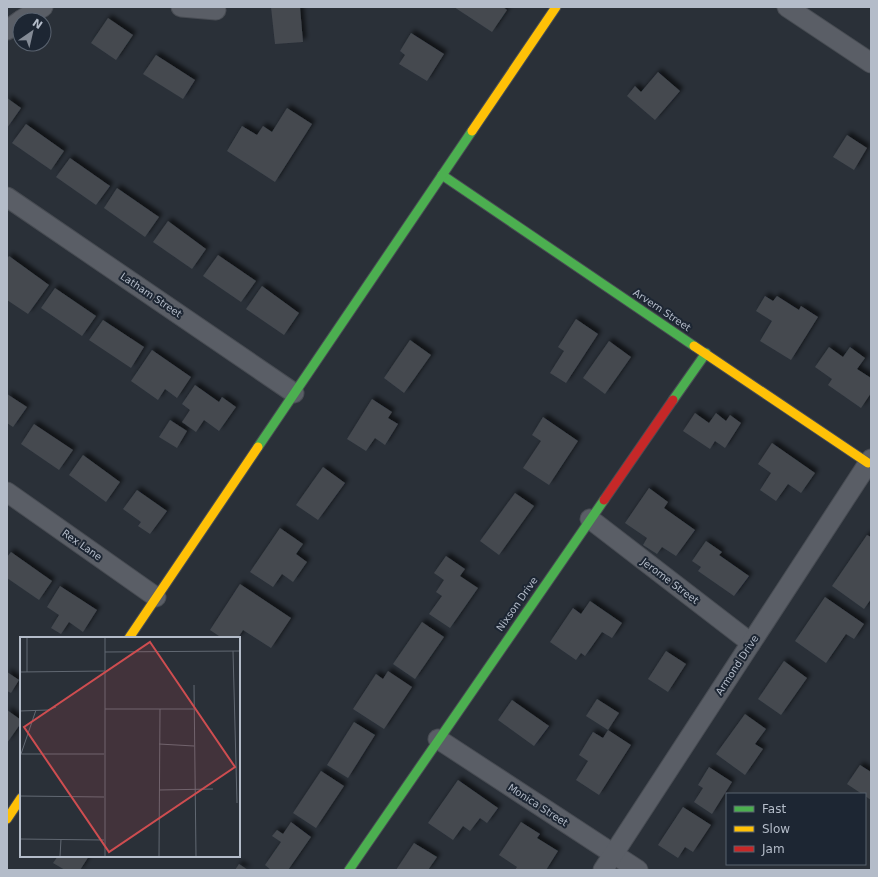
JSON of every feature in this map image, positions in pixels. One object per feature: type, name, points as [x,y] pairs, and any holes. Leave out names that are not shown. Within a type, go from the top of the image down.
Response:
[{"type":"street","points":[[34,12],[43,7]]},
{"type":"street","points":[[181,7],[216,10]]},
{"type":"street","points":[[130,637],[556,7]]},
{"type":"street","points":[[787,7],[871,63]]},
{"type":"street","name":"Arvern Street","points":[[442,175],[706,353],[870,461]]},
{"type":"street","name":"Latham Street","points":[[7,197],[294,393]]},
{"type":"street","name":"Nixson Drive","points":[[348,870],[706,353]]},
{"type":"street","name":"Armond Drive","points":[[608,862],[870,461]]},
{"type":"street","name":"Rex Lane","points":[[7,492],[156,597]]},
{"type":"street","name":"Jerome Street","points":[[590,519],[751,643]]},
{"type":"street","name":"Monica Street","points":[[438,739],[608,862],[638,870]]},
{"type":"street","points":[[7,819],[16,798]]},
{"type":"building","points":[[271,7],[300,7],[303,42],[275,44]]},
{"type":"building","points":[[454,7],[503,7],[507,10],[492,32]]},
{"type":"building","points":[[108,18],[133,35],[116,60],[91,43]]},
{"type":"building","points":[[411,33],[444,54],[427,81],[399,64],[405,55],[400,51]]},
{"type":"building","points":[[156,55],[195,80],[183,99],[143,74]]},
{"type":"building","points":[[658,72],[680,91],[655,120],[627,96],[635,86],[641,92]]},
{"type":"building","points":[[7,98],[21,108],[7,128]]},
{"type":"building","points":[[287,108],[312,124],[275,182],[227,151],[242,126],[257,135],[263,126],[272,132]]},
{"type":"building","points":[[26,124],[64,151],[51,170],[12,143]]},
{"type":"building","points":[[847,135],[867,148],[854,170],[833,157]]},
{"type":"building","points":[[70,158],[110,186],[96,205],[56,177]]},
{"type":"building","points":[[117,188],[159,217],[145,237],[104,208]]},
{"type":"building","points":[[168,221],[206,249],[192,269],[153,242]]},
{"type":"building","points":[[218,255],[256,281],[241,302],[203,276]]},
{"type":"building","points":[[9,256],[49,285],[28,314],[7,300],[7,259]]},
{"type":"building","points":[[262,286],[299,313],[284,335],[246,309]]},
{"type":"building","points":[[55,288],[96,316],[82,336],[41,308]]},
{"type":"building","points":[[765,296],[773,301],[777,296],[799,310],[801,306],[818,317],[791,360],[760,341],[772,321],[756,311]]},
{"type":"building","points":[[576,319],[598,334],[566,383],[550,373],[564,351],[558,347]]},
{"type":"building","points":[[103,320],[144,347],[131,368],[89,340]]},
{"type":"building","points":[[410,340],[431,355],[404,393],[384,378]]},
{"type":"building","points":[[609,341],[631,357],[605,394],[583,378]]},
{"type":"building","points":[[829,347],[843,357],[850,347],[865,358],[857,369],[871,378],[871,393],[861,408],[828,385],[832,379],[815,367]]},
{"type":"building","points":[[152,350],[191,377],[177,398],[165,389],[158,400],[131,381]]},
{"type":"building","points":[[195,385],[219,402],[222,397],[236,407],[219,431],[204,420],[196,432],[182,422],[190,410],[182,404]]},
{"type":"building","points":[[7,394],[27,407],[13,427],[7,423]]},
{"type":"building","points":[[372,399],[392,412],[388,418],[398,424],[385,445],[375,438],[366,451],[347,439]]},
{"type":"building","points":[[695,413],[709,423],[716,413],[726,421],[730,415],[741,423],[725,448],[715,441],[710,449],[683,431]]},
{"type":"building","points":[[543,417],[578,441],[549,485],[523,468],[541,441],[532,435]]},
{"type":"building","points":[[170,420],[187,431],[177,448],[159,437]]},
{"type":"building","points":[[34,424],[73,450],[59,470],[21,444]]},
{"type":"building","points":[[772,443],[815,473],[801,493],[788,484],[776,501],[760,490],[771,473],[758,464]]},
{"type":"building","points":[[83,455],[120,482],[106,502],[69,475]]},
{"type":"building","points":[[323,467],[345,483],[318,520],[296,505]]},
{"type":"building","points":[[649,488],[668,502],[664,508],[695,530],[676,556],[662,547],[657,554],[643,545],[647,538],[625,523]]},
{"type":"building","points":[[137,490],[167,511],[150,534],[138,526],[141,522],[123,509]]},
{"type":"building","points":[[515,493],[534,506],[499,555],[480,541]]},
{"type":"building","points":[[280,528],[303,544],[296,554],[307,562],[293,582],[282,574],[273,587],[250,572]]},
{"type":"building","points":[[867,535],[871,537],[871,599],[864,609],[832,586]]},
{"type":"building","points":[[706,541],[722,552],[719,555],[749,576],[734,596],[698,571],[701,567],[692,561]]},
{"type":"building","points":[[11,552],[52,581],[39,600],[7,578],[7,557]]},
{"type":"building","points":[[446,556],[465,569],[460,576],[478,588],[450,628],[429,614],[442,596],[436,592],[444,580],[434,573]]},
{"type":"building","points":[[240,584],[291,618],[271,648],[243,630],[239,637],[220,637],[210,630]]},
{"type":"building","points":[[60,586],[97,610],[83,632],[69,622],[61,634],[51,628],[59,615],[47,607]]},
{"type":"building","points":[[825,597],[864,624],[854,639],[846,634],[826,663],[795,641]]},
{"type":"building","points":[[590,601],[622,623],[612,638],[602,632],[585,656],[581,653],[576,660],[550,642],[573,608],[581,614]]},
{"type":"building","points":[[422,622],[444,637],[415,679],[393,664]]},
{"type":"building","points":[[666,651],[686,664],[668,692],[648,679]]},
{"type":"building","points":[[784,661],[807,678],[781,715],[758,699]]},
{"type":"building","points":[[388,671],[412,687],[384,729],[353,709],[376,674],[383,679]]},
{"type":"building","points":[[7,672],[19,680],[11,693],[7,691]]},
{"type":"building","points":[[597,699],[619,713],[608,730],[586,716]]},
{"type":"building","points":[[512,700],[549,726],[534,746],[498,720]]},
{"type":"building","points":[[7,710],[20,719],[20,724],[7,743]]},
{"type":"building","points":[[745,714],[766,729],[755,744],[763,749],[745,775],[716,754]]},
{"type":"building","points":[[354,722],[375,735],[348,778],[327,765]]},
{"type":"building","points":[[608,730],[631,745],[599,795],[576,780],[588,761],[579,755],[593,732],[603,738]]},
{"type":"building","points":[[860,765],[871,772],[871,800],[866,797],[866,793],[860,793],[847,784]]},
{"type":"building","points":[[709,767],[732,782],[712,814],[694,802],[703,788],[698,785]]},
{"type":"building","points":[[321,771],[344,786],[316,828],[293,813]]},
{"type":"building","points":[[458,780],[498,808],[487,823],[480,818],[470,831],[463,826],[453,840],[428,823]]},
{"type":"building","points":[[683,807],[711,825],[693,852],[685,847],[678,858],[658,845]]},
{"type":"building","points":[[291,822],[311,837],[288,870],[271,870],[265,865],[281,842],[272,836],[277,830],[283,834]]},
{"type":"building","points":[[521,822],[540,834],[537,838],[558,851],[546,870],[515,870],[517,867],[499,855]]},
{"type":"building","points":[[414,843],[437,857],[428,870],[396,870]]},
{"type":"building","points":[[57,857],[88,857],[80,870],[65,870],[53,863]]},
{"type":"building","points":[[239,864],[248,870],[235,870]]},
{"type":"traffic: fast","points":[[258,447],[472,131]]},
{"type":"traffic: fast","points":[[442,175],[694,346]]},
{"type":"traffic: fast","points":[[673,400],[706,353]]},
{"type":"traffic: fast","points":[[349,870],[604,500]]},
{"type":"traffic: slow","points":[[472,131],[556,7]]},
{"type":"traffic: slow","points":[[694,346],[868,463]]},
{"type":"traffic: slow","points":[[130,637],[258,447]]},
{"type":"traffic: slow","points":[[7,819],[20,800]]},
{"type":"traffic: jam","points":[[604,500],[673,400]]}]
